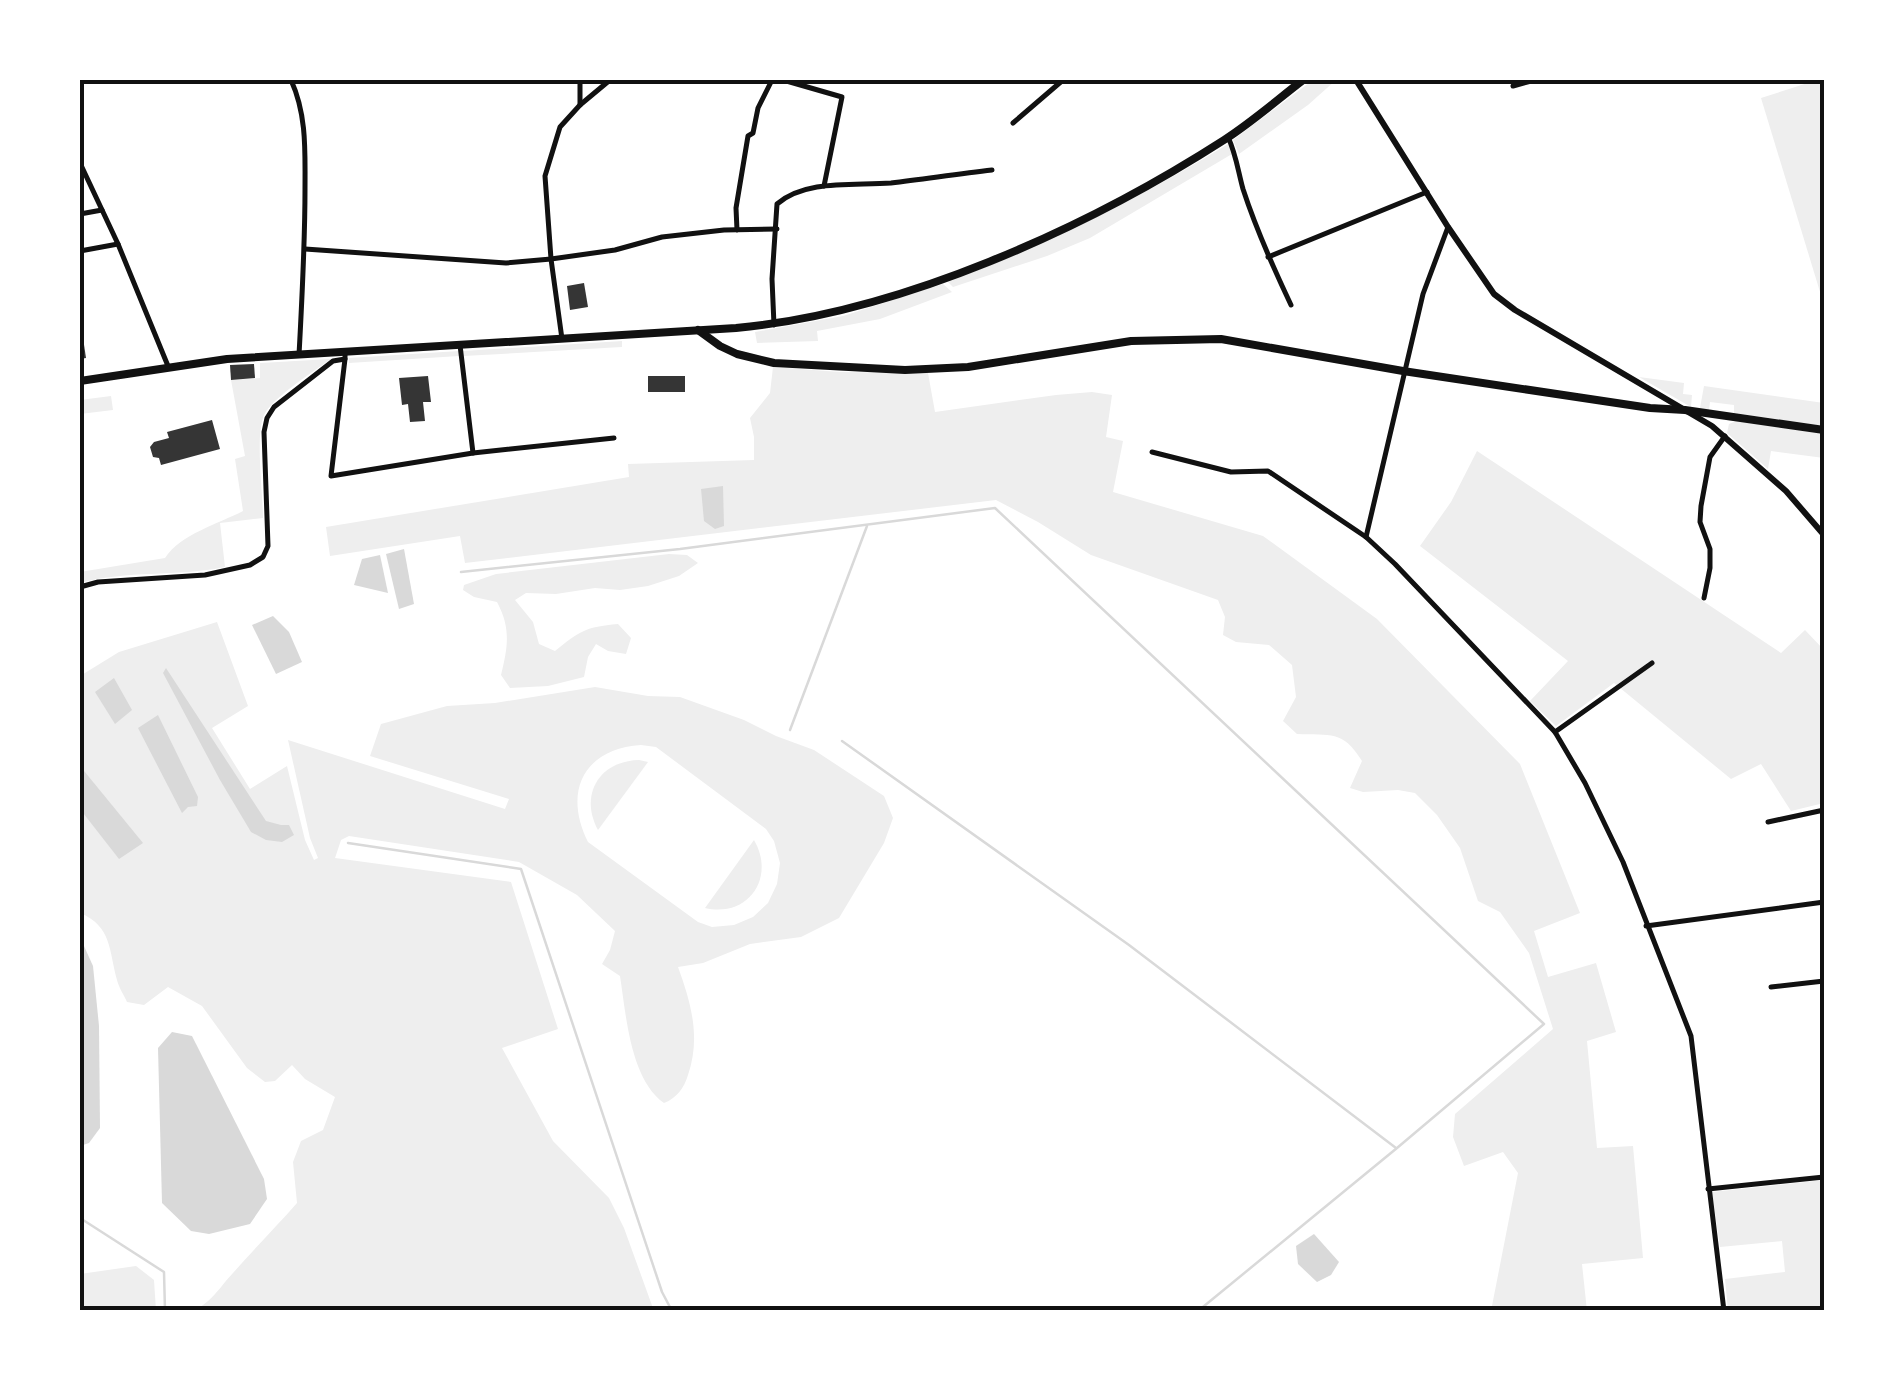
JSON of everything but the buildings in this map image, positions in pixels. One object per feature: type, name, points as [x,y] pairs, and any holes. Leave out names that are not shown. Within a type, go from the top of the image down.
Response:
[{"type":"main road","points":[[80,381],[227,360],[345,356],[774,324],[842,311],[941,279],[1082,220],[1228,137],[1304,80]]},
{"type":"main road","points":[[698,330],[710,341],[737,354],[774,363],[905,370],[968,367],[1132,341],[1220,339],[1403,371],[1824,430]]},
{"type":"street","points":[[291,80],[305,137],[300,355]]},
{"type":"street","points":[[580,80],[580,105]]},
{"type":"street","points":[[562,339],[545,176],[560,127],[610,80]]},
{"type":"street","points":[[737,230],[736,208],[748,136],[754,133],[758,108],[772,80]]},
{"type":"street","points":[[783,80],[842,97],[824,186]]},
{"type":"street","points":[[1013,123],[1064,80]]},
{"type":"street","points":[[1356,80],[1494,294],[1725,436],[1786,491],[1824,535]]},
{"type":"street","points":[[1514,86],[1534,80]]},
{"type":"street","points":[[1228,137],[1268,256],[1291,305]]},
{"type":"street","points":[[80,164],[170,369]]},
{"type":"street","points":[[774,324],[777,204],[785,197],[824,186],[888,183],[992,170]]},
{"type":"street","points":[[1268,256],[1427,192]]},
{"type":"street","points":[[80,214],[102,210]]},
{"type":"street","points":[[1366,537],[1422,294],[1448,227]]},
{"type":"street","points":[[305,249],[506,263],[615,250],[662,236],[777,229]]},
{"type":"street","points":[[80,251],[118,244]]},
{"type":"street","points":[[460,345],[473,453]]},
{"type":"street","points":[[345,356],[331,476],[473,453],[614,438]]},
{"type":"street","points":[[80,587],[98,582],[205,575],[250,565],[263,557],[268,546],[264,432],[267,418],[274,407],[345,356]]},
{"type":"street","points":[[1704,598],[1710,549],[1700,522],[1701,506],[1710,457],[1725,436]]},
{"type":"street","points":[[1152,452],[1231,472],[1268,471],[1366,537],[1555,732],[1616,846],[1691,1036],[1724,1311]]},
{"type":"street","points":[[1555,732],[1652,663]]},
{"type":"street","points":[[1768,822],[1824,810]]},
{"type":"street","points":[[1646,926],[1824,902]]},
{"type":"street","points":[[1771,987],[1824,981]]},
{"type":"street","points":[[1708,1189],[1824,1177]]},
{"type":"shaded area","points":[[1313,80],[1336,80],[1239,154],[1233,140]]},
{"type":"shaded area","points":[[1824,80],[1824,305],[1761,98]]},
{"type":"shaded area","points":[[1228,144],[1232,154],[1090,238],[953,287],[948,282],[1091,219]]},
{"type":"shaded area","points":[[943,284],[952,292],[880,319],[817,331],[818,341],[757,343],[755,332],[843,316]]},
{"type":"shaded area","points":[[622,341],[622,347],[464,356],[463,351]]},
{"type":"shaded area","points":[[459,351],[459,356],[349,363],[349,358]]},
{"type":"shaded area","points":[[331,359],[284,393],[264,415],[260,450],[263,518],[220,523],[225,567],[116,576],[80,583],[80,572],[165,558],[190,536],[243,511],[235,459],[245,456],[231,380],[260,378],[260,363]]},
{"type":"shaded area","points":[[773,367],[928,373],[935,412],[1056,395],[1112,395],[1106,437],[1123,441],[1113,492],[1263,536],[1377,619],[1520,764],[1580,913],[1534,931],[1548,977],[1596,963],[1616,1032],[1587,1041],[1597,1148],[1633,1146],[1643,1258],[1582,1264],[1587,1311],[1491,1311],[1518,1173],[1503,1152],[1464,1166],[1453,1137],[1455,1114],[1553,1029],[1529,953],[1500,912],[1478,901],[1460,848],[1437,815],[1415,793],[1350,788],[1362,761],[1348,744],[1335,736],[1297,734],[1283,721],[1296,697],[1292,665],[1269,645],[1236,642],[1223,635],[1225,617],[1218,600],[1091,555],[996,500],[465,563],[460,536],[330,556],[326,527],[629,477],[628,464],[754,460],[750,418],[770,393]]},
{"type":"shaded area","points":[[1639,377],[1684,383],[1683,394],[1692,395],[1691,407]]},
{"type":"shaded area","points":[[1704,386],[1824,403],[1824,426],[1734,413],[1734,405],[1710,402],[1709,410],[1700,408]]},
{"type":"shaded area","points":[[111,396],[113,410],[80,414],[80,400]]},
{"type":"shaded area","points":[[1736,421],[1824,434],[1824,458],[1771,451],[1768,469],[1727,433],[1729,424]]},
{"type":"shaded area","points":[[1477,451],[1781,653],[1805,630],[1824,650],[1824,803],[1791,811],[1761,764],[1731,779],[1614,683],[1556,726],[1530,701],[1568,661],[1420,546],[1451,502]]},
{"type":"shaded area","points":[[723,486],[724,526],[715,529],[704,521],[701,489]]},
{"type":"shaded area","points":[[404,549],[414,604],[399,609],[386,554]]},
{"type":"shaded area","points":[[380,555],[388,593],[354,585],[362,559]]},
{"type":"shaded area","points":[[687,555],[698,563],[679,576],[648,586],[526,593],[515,600],[533,622],[539,644],[555,651],[577,634],[598,627],[618,624],[631,638],[626,654],[596,644],[588,657],[584,677],[548,686],[510,688],[501,675],[507,638],[497,602],[463,590],[464,585],[496,574]]},
{"type":"shaded area","points":[[273,616],[289,632],[302,662],[276,674],[252,625]]},
{"type":"shaded area","points":[[217,622],[248,706],[212,728],[250,789],[287,766],[305,840],[314,860],[318,858],[288,740],[505,809],[509,799],[370,756],[381,724],[447,706],[495,703],[595,687],[680,697],[744,720],[814,750],[884,796],[893,818],[884,843],[839,918],[801,937],[750,944],[703,963],[678,967],[690,1007],[694,1047],[684,1084],[664,1103],[653,1092],[637,1062],[620,976],[602,964],[615,931],[577,895],[519,862],[349,836],[341,840],[335,858],[511,882],[558,1029],[502,1048],[553,1141],[609,1198],[654,1311],[193,1311],[215,1294],[297,1203],[293,1162],[301,1141],[323,1130],[335,1097],[305,1079],[292,1065],[275,1081],[265,1082],[247,1068],[202,1006],[168,987],[144,1005],[127,1002],[104,932],[80,913],[80,676],[119,652]],"holes":[[[656,747],[766,829],[774,841],[780,863],[777,884],[768,903],[753,917],[734,925],[712,927],[698,922],[588,842],[578,806],[583,776],[592,764],[621,748]]]},
{"type":"shaded area","points":[[166,668],[266,821],[289,825],[294,835],[282,842],[266,840],[251,832],[163,673]]},
{"type":"shaded area","points":[[114,678],[132,710],[115,724],[95,692]]},
{"type":"shaded area","points":[[158,715],[198,797],[197,806],[182,813],[138,728]]},
{"type":"shaded area","points":[[639,760],[648,762],[598,830],[591,804],[596,782],[613,766]]},
{"type":"shaded area","points":[[80,766],[143,843],[119,859],[80,809]]},
{"type":"shaded area","points":[[754,840],[762,868],[754,892],[734,907],[705,908]]},
{"type":"shaded area","points":[[80,945],[93,966],[99,1026],[100,1128],[89,1143],[80,1146]]},
{"type":"shaded area","points":[[172,1032],[192,1036],[264,1179],[267,1199],[250,1224],[209,1234],[191,1231],[162,1203],[158,1048]]},
{"type":"shaded area","points":[[1824,1180],[1824,1311],[1728,1311],[1725,1279],[1785,1272],[1782,1241],[1720,1247],[1712,1192]]},
{"type":"shaded area","points":[[1314,1234],[1339,1262],[1331,1275],[1317,1282],[1298,1264],[1296,1246]]},
{"type":"shaded area","points":[[136,1266],[154,1280],[156,1311],[80,1311],[80,1274]]},
{"type":"waterway","points":[[461,572],[680,549],[995,508],[1544,1024],[1198,1311]]},
{"type":"waterway","points":[[790,730],[867,526]]},
{"type":"waterway","points":[[842,741],[1129,945],[1396,1148]]},
{"type":"waterway","points":[[348,843],[521,869],[662,1292],[672,1311]]},
{"type":"waterway","points":[[80,1218],[164,1272],[165,1311]]}]
